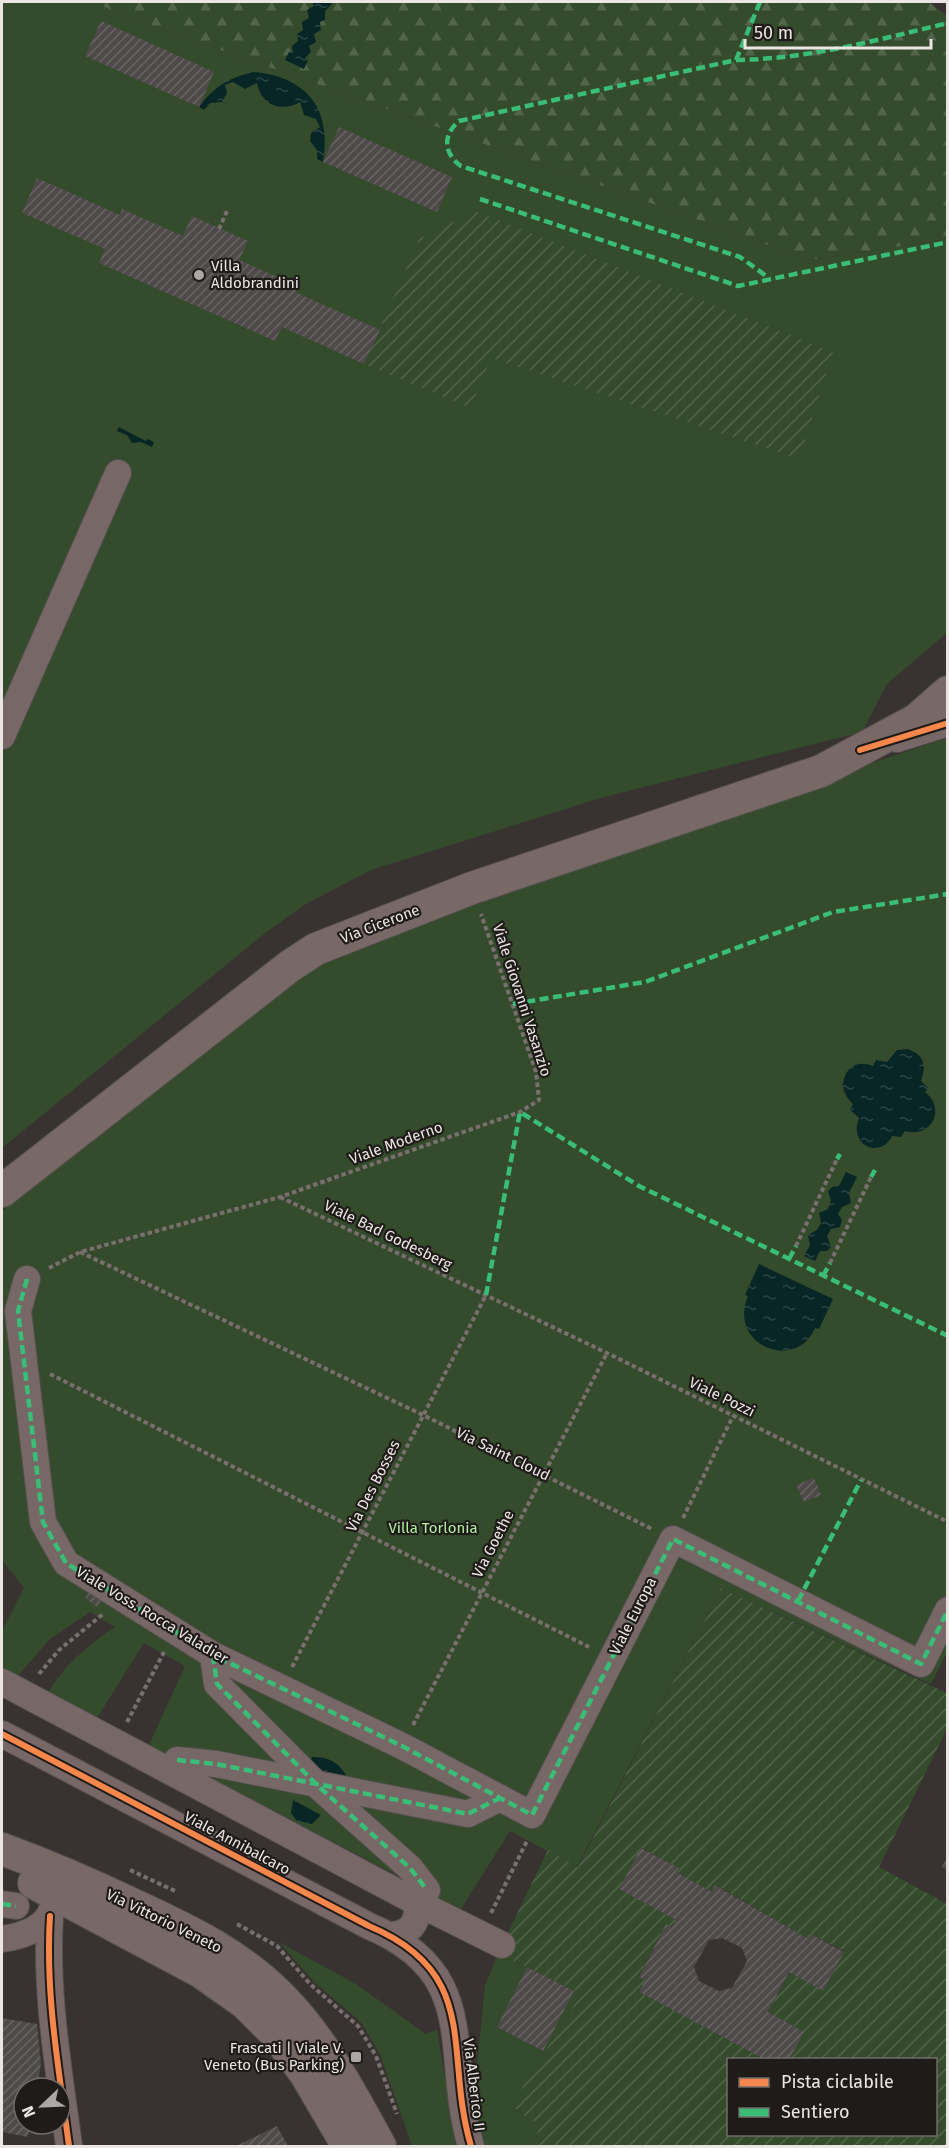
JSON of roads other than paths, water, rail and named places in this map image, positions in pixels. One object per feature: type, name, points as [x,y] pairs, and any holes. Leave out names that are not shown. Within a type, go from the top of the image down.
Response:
[{"type":"main road","name":"Via Cicerone","points":[[2,1191],[290,966],[316,949],[472,888],[821,771],[916,720],[948,692]]},
{"type":"main road","name":"Via Vittorio Veneto","points":[[2,1850],[57,1894],[201,1972],[245,2003],[275,2033],[305,2073],[348,2146]]},
{"type":"main road","name":"Via Vittorio Veneto","points":[[2,1872],[57,1894],[200,1936],[234,1957],[264,1981],[292,2009],[317,2040],[380,2146]]},
{"type":"street","points":[[2,736],[118,473]]},
{"type":"street","points":[[860,750],[948,723]]},
{"type":"street","name":"Viale Voss. Rocca Valadier","points":[[27,1279],[18,1311],[43,1522],[66,1563],[213,1655],[282,1686],[402,1746],[532,1815]]},
{"type":"street","name":"Viale Europa","points":[[532,1815],[673,1539],[921,1664],[948,1610]]},
{"type":"street","points":[[213,1655],[217,1684],[318,1786],[410,1868],[422,1896],[413,1926],[399,1935],[391,1935]]},
{"type":"street","points":[[2,1682],[422,1896],[501,1945]]},
{"type":"street","name":"Viale Annibalcaro","points":[[2,1734],[363,1923],[391,1935],[423,1959],[444,1991]]},
{"type":"street","points":[[177,1760],[216,1764],[468,1814],[500,1798]]},
{"type":"street","points":[[2,1939],[27,1933],[57,1894]]},
{"type":"street","points":[[57,1894],[48,1969],[51,2011],[69,2146]]},
{"type":"street","name":"Via Alberico II","points":[[444,1991],[455,2026],[461,2100],[471,2146]]},
{"type":"water","points":[[312,2],[331,2],[332,4],[325,11],[325,20],[320,22],[321,30],[314,34],[316,42],[309,46],[311,52],[305,58],[308,60],[304,69],[285,60],[289,52],[293,53],[292,46],[298,41],[297,34],[303,30],[302,22],[309,18],[307,10],[314,6]]},
{"type":"water","points":[[253,72],[272,75],[288,81],[301,88],[312,99],[319,111],[323,126],[325,143],[323,162],[317,159],[317,150],[310,141],[311,133],[320,127],[316,119],[304,115],[300,102],[279,107],[267,102],[259,91],[257,83],[245,89],[233,82],[225,85],[227,93],[222,102],[210,103],[204,110],[199,107],[222,84]]},
{"type":"water","points":[[119,427],[146,441],[148,439],[154,442],[152,447],[141,442],[132,443],[127,435],[117,431]]},
{"type":"water","points":[[908,1049],[918,1054],[923,1061],[924,1070],[921,1081],[928,1088],[925,1092],[935,1106],[933,1121],[922,1131],[905,1131],[901,1137],[892,1136],[880,1147],[867,1146],[858,1136],[859,1118],[850,1110],[853,1104],[844,1089],[846,1074],[856,1065],[873,1066],[876,1060],[887,1062],[897,1050]]},
{"type":"water","points":[[846,1172],[857,1177],[849,1193],[851,1203],[842,1207],[838,1214],[842,1220],[840,1227],[831,1229],[827,1236],[831,1247],[827,1251],[820,1251],[815,1261],[804,1256],[810,1245],[808,1235],[817,1230],[821,1223],[819,1213],[828,1209],[831,1201],[828,1191],[832,1187],[839,1186]]},
{"type":"water","points":[[759,1264],[833,1299],[819,1329],[815,1328],[806,1342],[794,1349],[780,1351],[766,1347],[755,1340],[747,1328],[744,1313],[748,1296],[745,1295]]},
{"type":"water","points":[[312,1757],[332,1761],[346,1775],[344,1778],[329,1780],[310,1761]]},
{"type":"water","points":[[293,1800],[321,1815],[312,1824],[297,1821],[291,1813]]},
{"type":"place","name":"Villa Aldobrandini","points":[[199,275]]},
{"type":"place","name":"Frascati | Viale V. Veneto (Bus Parking)","points":[[356,2057]]},
{"type":"park label","name":"Villa Torlonia","points":[[433,1528]]}]
